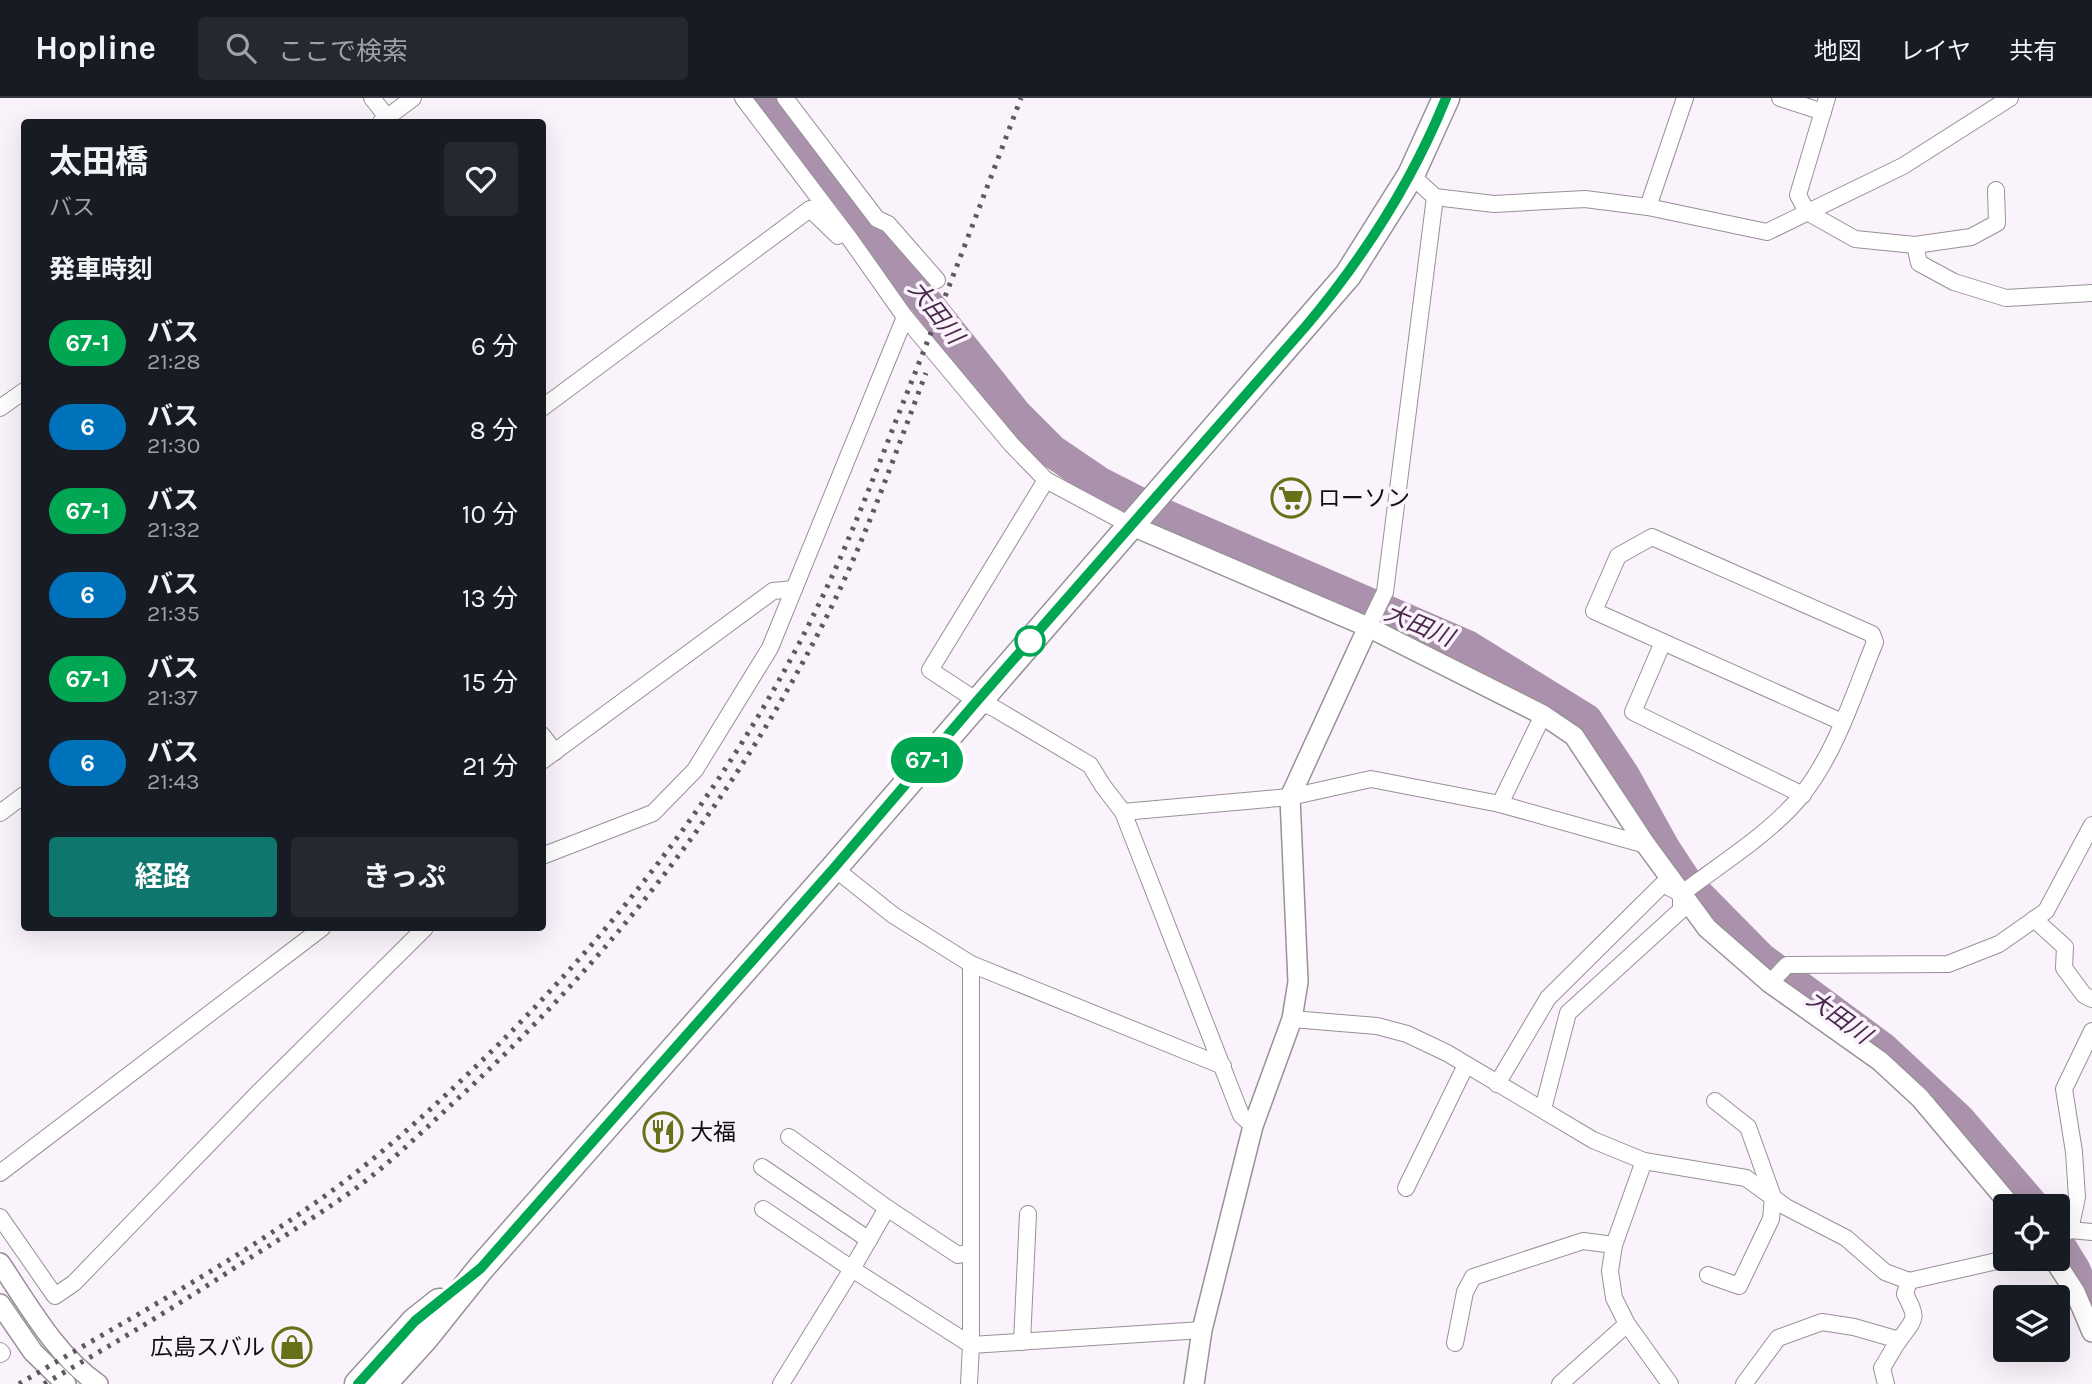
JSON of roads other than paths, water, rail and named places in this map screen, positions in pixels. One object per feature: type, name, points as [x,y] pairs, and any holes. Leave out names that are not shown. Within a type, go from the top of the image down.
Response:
[{"type":"highway","points":[[383,1384],[425,1338],[481,1268],[834,868],[1348,275],[1411,175],[1446,98]]},
{"type":"highway","points":[[358,1384],[415,1321],[481,1268]]},
{"type":"street","points":[[372,98],[383,119]]},
{"type":"street","points":[[385,119],[413,98]]},
{"type":"street","points":[[743,98],[850,239],[905,317],[1012,445],[1046,480],[1130,525],[1368,627],[1543,715],[1574,736],[1646,845],[1707,928],[1770,983],[1880,1061],[1920,1098],[2001,1194]]},
{"type":"street","points":[[785,98],[877,219],[888,224],[937,280]]},
{"type":"street","points":[[1648,207],[1685,98]]},
{"type":"street","points":[[1780,98],[1825,105],[1798,195],[1807,212],[1855,239],[1915,245],[1971,237],[1997,223],[1996,190]]},
{"type":"street","points":[[1411,175],[1435,197],[1494,204],[1585,199],[1648,207],[1768,232],[1903,166],[2010,98]]},
{"type":"street","points":[[1195,1384],[1202,1330],[1253,1126],[1292,1019],[1298,982],[1290,797],[1385,592],[1435,197]]},
{"type":"street","points":[[546,405],[810,209],[840,237],[850,239]]},
{"type":"street","points":[[1915,245],[1919,263],[1954,282],[2006,298],[2092,293]]},
{"type":"street","points":[[546,854],[653,813],[695,770],[770,648],[905,317]]},
{"type":"street","points":[[0,408],[21,393]]},
{"type":"street","points":[[1046,480],[930,670],[977,701],[994,708],[1090,765],[1102,786],[1123,811],[1241,1115],[1253,1126]]},
{"type":"street","points":[[1681,894],[1785,814],[1803,795],[1829,751],[1842,722],[1875,642],[1872,634],[1652,537],[1618,556],[1594,611],[1842,722]]},
{"type":"street","points":[[549,757],[773,591],[794,589]]},
{"type":"street","points":[[1663,642],[1633,712],[1803,795]]},
{"type":"street","points":[[1500,804],[1543,715]]},
{"type":"street","points":[[1123,811],[1290,797],[1371,779],[1500,804],[1646,845]]},
{"type":"street","points":[[0,813],[21,797]]},
{"type":"street","points":[[1770,983],[1787,965],[1948,964],[1998,944],[2046,911],[2092,825]]},
{"type":"street","points":[[834,868],[893,915],[971,964],[1223,1066]]},
{"type":"street","points":[[1497,1084],[1548,998],[1663,884],[1681,894]]},
{"type":"street","points":[[1543,1109],[1568,1013],[1681,910],[1681,894]]},
{"type":"street","points":[[2034,919],[2065,947],[2064,968],[2084,995],[2092,999]]},
{"type":"street","points":[[0,1173],[318,931]]},
{"type":"street","points":[[0,1217],[55,1296],[74,1283],[257,1094],[422,931]]},
{"type":"street","points":[[969,1384],[971,964]]},
{"type":"street","points":[[1292,1019],[1377,1026],[1407,1034],[1466,1065],[1593,1140],[1644,1161],[1746,1178],[1786,1207],[1846,1238],[1885,1272],[1909,1281],[1993,1262]]},
{"type":"street","points":[[2070,1216],[2077,1196],[2074,1153],[2064,1089],[2092,1031]]},
{"type":"street","points":[[1406,1188],[1466,1065]]},
{"type":"street","points":[[1709,1275],[1739,1286],[1770,1219],[1773,1197],[1748,1127],[1714,1101]]},
{"type":"street","points":[[789,1137],[887,1208],[958,1255],[971,1252]]},
{"type":"street","points":[[1644,1161],[1614,1245],[1610,1271],[1614,1297],[1627,1324],[1670,1384]]},
{"type":"street","points":[[762,1167],[869,1240]]},
{"type":"street","points":[[781,1384],[887,1208]]},
{"type":"street","points":[[763,1209],[971,1345],[1202,1330]]},
{"type":"street","points":[[1022,1342],[1028,1214]]},
{"type":"street","points":[[2070,1233],[2092,1233]]},
{"type":"street","points":[[1455,1343],[1465,1292],[1473,1277],[1583,1241],[1614,1245]]},
{"type":"street","points":[[0,1263],[51,1338],[76,1368],[98,1384]]},
{"type":"street","points":[[2062,1271],[2076,1292],[2092,1332]]},
{"type":"street","points":[[1886,1384],[1882,1368],[1912,1325],[1914,1312],[1905,1294],[1909,1281]]},
{"type":"street","points":[[0,1304],[33,1352],[66,1384]]},
{"type":"street","points":[[1744,1384],[1778,1338],[1822,1322],[1854,1327],[1899,1340]]},
{"type":"street","points":[[1560,1384],[1627,1324]]},
{"type":"waterway","name":"大田川","points":[[769,98],[1016,415],[1052,451],[1099,483],[1156,512],[1468,647],[1586,720],[1623,775],[1664,849],[1687,884],[1761,959],[1883,1049],[1959,1120],[2023,1194]]},
{"type":"waterway","name":"大田川","points":[[2070,1264],[2092,1311]]},
{"type":"railway","points":[[19,1384],[229,1260],[349,1178],[426,1113],[500,1043],[592,944],[635,892],[676,839],[752,726],[817,608],[870,487],[1021,98]]},
{"type":"railway","points":[[44,1384],[191,1296],[369,1178],[518,1041],[620,930],[711,810],[792,683],[855,557],[926,373]]},
{"type":"place","name":"ローソン","points":[[1291,498]]},
{"type":"place","name":"大福","points":[[663,1132]]},
{"type":"place","name":"広島スバル","points":[[292,1347]]}]
